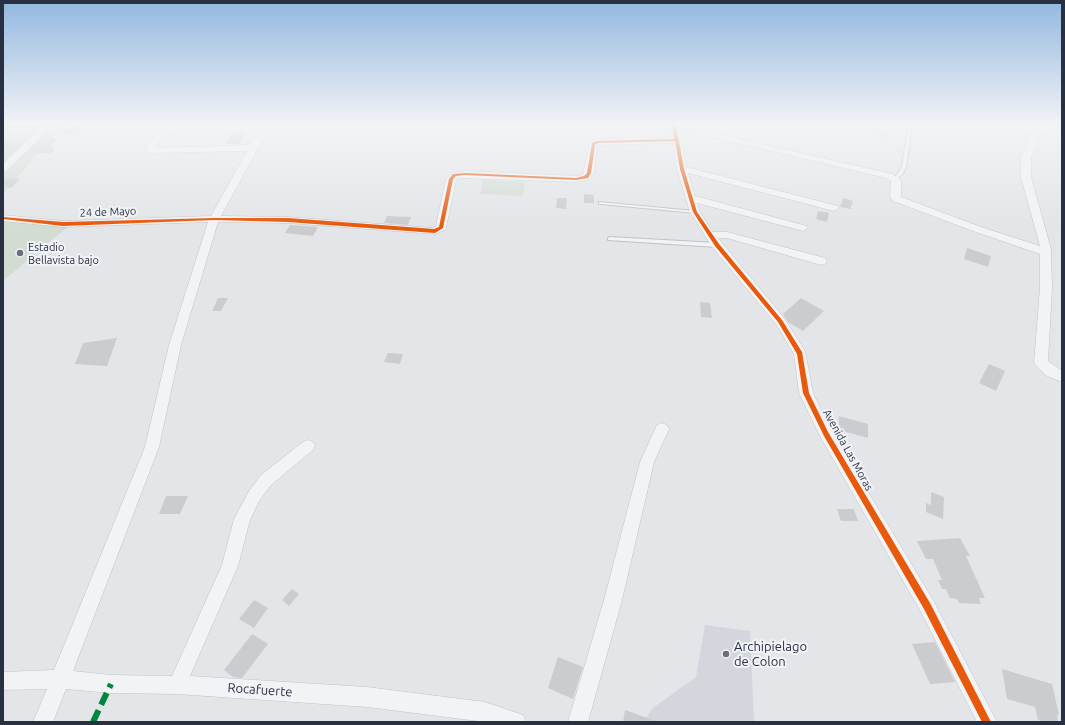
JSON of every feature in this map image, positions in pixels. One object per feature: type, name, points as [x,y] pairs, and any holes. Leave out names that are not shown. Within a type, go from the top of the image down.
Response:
[{"type":"street","points":[[3,169],[14,159]]},
{"type":"street","points":[[43,722],[152,448],[175,345],[214,219],[247,159]]},
{"type":"street","name":"24 de Mayo","points":[[3,218],[63,224],[214,219],[288,220],[435,231],[441,228],[451,179],[455,175],[464,174],[576,179],[586,177],[589,173],[591,159]]},
{"type":"street","name":"Avenida Las Moras","points":[[680,159],[693,205],[714,240],[780,321],[800,354],[806,393],[826,434],[927,606],[987,722]]},
{"type":"street","points":[[815,159],[895,178],[895,197],[898,199],[977,229],[1046,252]]},
{"type":"street","points":[[1026,159],[1026,177],[1046,252],[1046,288],[1041,363],[1050,371],[1062,377]]},
{"type":"street","points":[[682,169],[834,208]]},
{"type":"street","points":[[693,205],[803,228]]},
{"type":"street","points":[[714,240],[727,235],[821,261]]},
{"type":"street","points":[[578,722],[613,600],[647,462],[662,429]]},
{"type":"street","points":[[177,685],[230,566],[242,518],[254,496],[266,480],[308,446]]},
{"type":"street","name":"Rocafuerte","points":[[3,681],[60,679],[111,684],[177,685],[367,697],[484,712],[516,722]]},
{"type":"lane","points":[[895,178],[900,174],[904,167],[905,159]]},
{"type":"lane","points":[[601,203],[693,205]]},
{"type":"lane","points":[[610,239],[714,240]]},
{"type":"shaded area","points":[[3,159],[34,159],[3,194]]},
{"type":"shaded area","points":[[483,180],[525,182],[523,196],[480,194]]},
{"type":"shaded area","name":"Estadio Bellavista bajo","points":[[3,218],[70,225],[3,281]]},
{"type":"shaded area","name":"Archipielago de Colon","points":[[705,625],[750,631],[754,722],[643,722],[653,708],[696,677]]},
{"type":"building","points":[[7,178],[20,179],[11,188],[3,187],[3,182]]},
{"type":"building","points":[[584,194],[594,195],[594,203],[584,203]]},
{"type":"building","points":[[557,198],[567,198],[566,209],[556,208]]},
{"type":"building","points":[[843,198],[853,201],[850,209],[840,207]]},
{"type":"building","points":[[818,211],[829,213],[827,222],[816,219]]},
{"type":"building","points":[[387,216],[411,217],[408,225],[384,223]]},
{"type":"building","points":[[290,225],[318,227],[313,236],[285,233]]},
{"type":"building","points":[[967,248],[991,256],[988,267],[964,259]]},
{"type":"building","points":[[218,298],[228,298],[221,311],[212,311]]},
{"type":"building","points":[[801,298],[824,311],[803,331],[788,322],[783,314]]},
{"type":"building","points":[[700,302],[710,303],[712,318],[701,317]]},
{"type":"building","points":[[117,338],[107,366],[75,364],[83,343]]},
{"type":"building","points":[[388,353],[403,354],[400,364],[384,362]]},
{"type":"building","points":[[989,364],[1005,371],[996,391],[979,383]]},
{"type":"building","points":[[839,416],[868,424],[868,438],[839,430]]},
{"type":"building","points":[[931,492],[944,497],[943,519],[926,512],[926,503],[931,505]]},
{"type":"building","points":[[166,496],[188,496],[180,514],[159,514]]},
{"type":"building","points":[[837,509],[854,509],[858,521],[841,521]]},
{"type":"building","points":[[960,538],[970,556],[966,556],[985,598],[979,598],[981,604],[959,603],[957,599],[950,598],[946,589],[942,589],[938,580],[942,580],[933,559],[926,559],[917,541]]},
{"type":"building","points":[[292,589],[299,594],[289,606],[282,600]]},
{"type":"building","points":[[254,600],[268,608],[254,628],[239,619]]},
{"type":"building","points":[[252,634],[268,644],[242,678],[233,677],[224,670]]},
{"type":"building","points":[[935,642],[955,682],[930,684],[912,644]]},
{"type":"building","points":[[558,657],[583,667],[573,699],[548,688]]},
{"type":"building","points":[[1002,669],[1052,684],[1059,715],[1057,714],[1058,722],[1045,722],[1038,720],[1035,707],[1007,699]]},
{"type":"building","points":[[625,710],[656,721],[623,722]]},
{"type":"marked path","points":[[93,722],[111,684]]},
{"type":"cycle path","points":[[3,218],[63,224],[214,219],[288,220],[435,231],[441,228],[451,179],[455,175],[465,174],[576,179],[586,177],[589,173],[591,159]]},
{"type":"cycle path","points":[[680,159],[695,212],[717,245],[780,321],[800,354],[806,393],[826,434],[927,606],[987,722]]},
{"type":"place","name":"Estadio Bellavista bajo","points":[[20,253]]},
{"type":"place","name":"Archipielago de Colon","points":[[726,654]]}]
